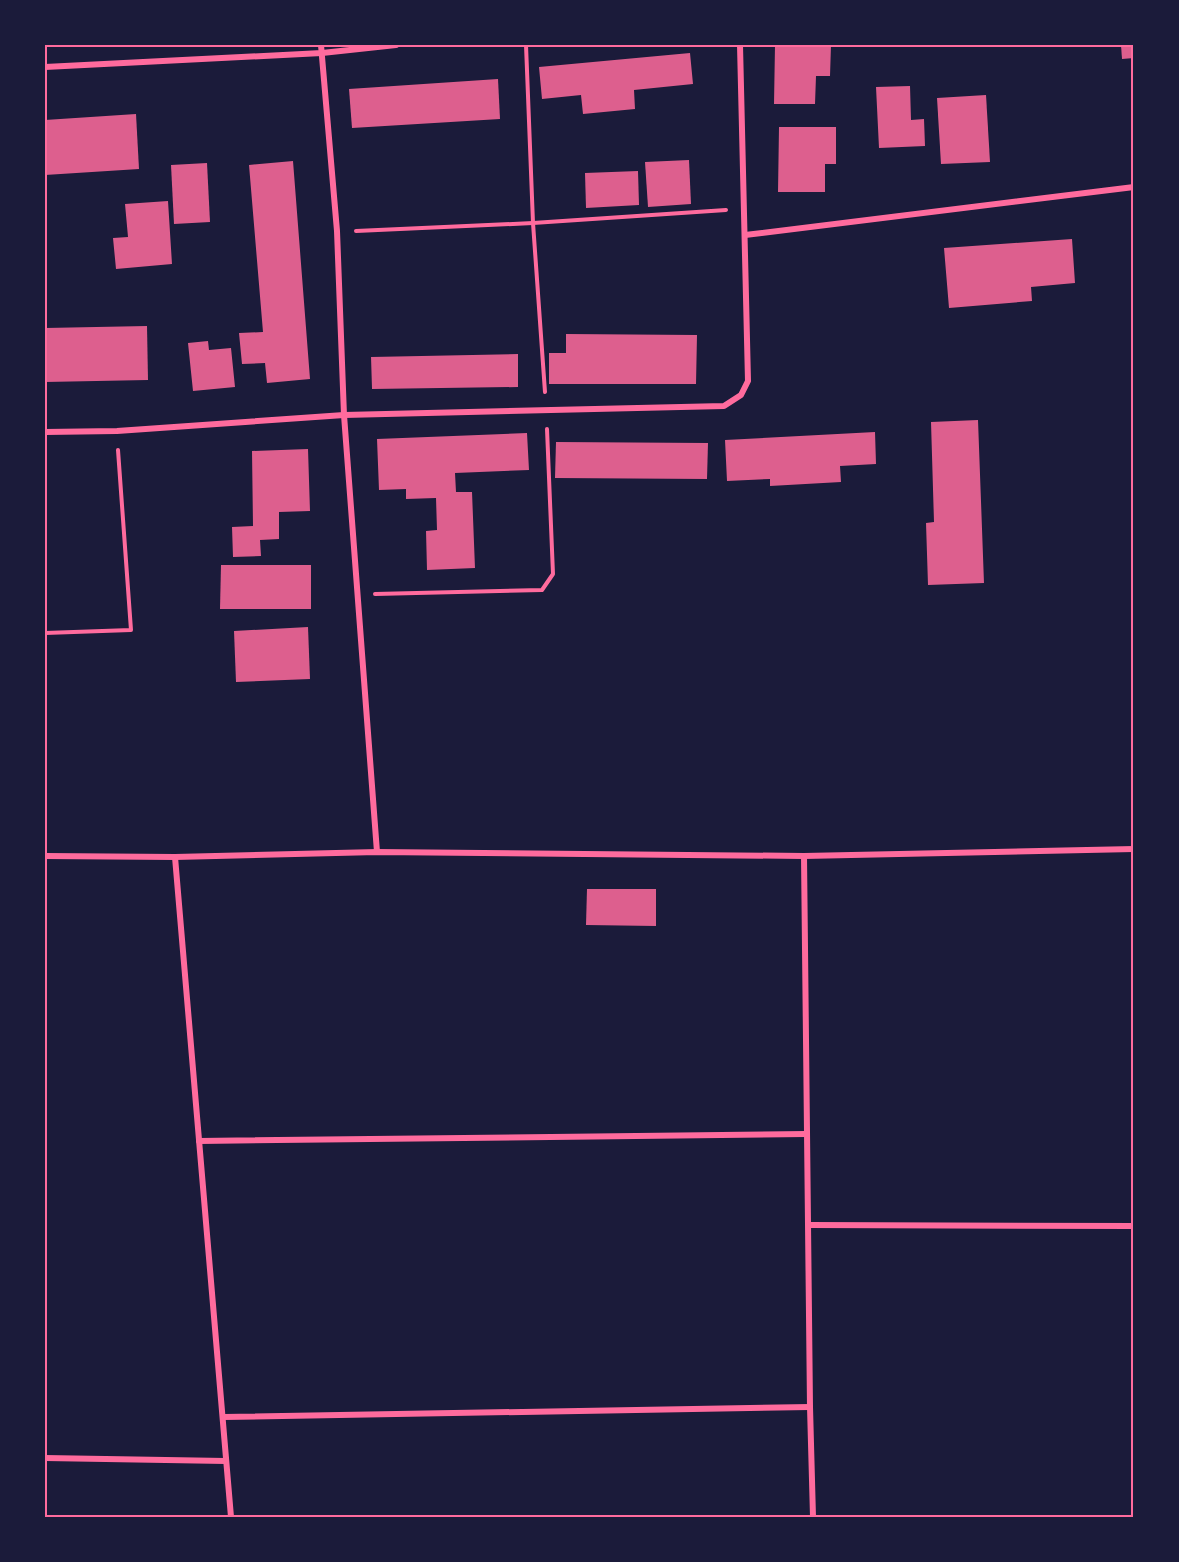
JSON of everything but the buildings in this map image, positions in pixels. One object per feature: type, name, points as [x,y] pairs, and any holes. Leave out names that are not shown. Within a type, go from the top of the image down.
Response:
[{"type":"street","points":[[45,67],[396,45]]},
{"type":"street","points":[[45,432],[117,431],[344,415],[724,406],[741,395],[748,381],[740,45]]},
{"type":"street","points":[[322,49],[337,231],[344,415],[377,852]]},
{"type":"street","points":[[745,235],[1134,187]]},
{"type":"street","points":[[45,856],[174,857],[377,852],[804,856],[1134,849]]},
{"type":"street","points":[[804,856],[813,1517]]},
{"type":"street","points":[[174,857],[231,1517]]},
{"type":"street","points":[[199,1141],[806,1134]]},
{"type":"street","points":[[809,1225],[1134,1226]]},
{"type":"street","points":[[224,1417],[810,1407]]},
{"type":"street","points":[[45,1458],[226,1461]]},
{"type":"path","points":[[357,594],[542,590],[553,574],[546,411],[533,223],[526,45]]},
{"type":"path","points":[[337,231],[533,223],[745,209]]},
{"type":"path","points":[[45,633],[131,630],[117,431]]}]
